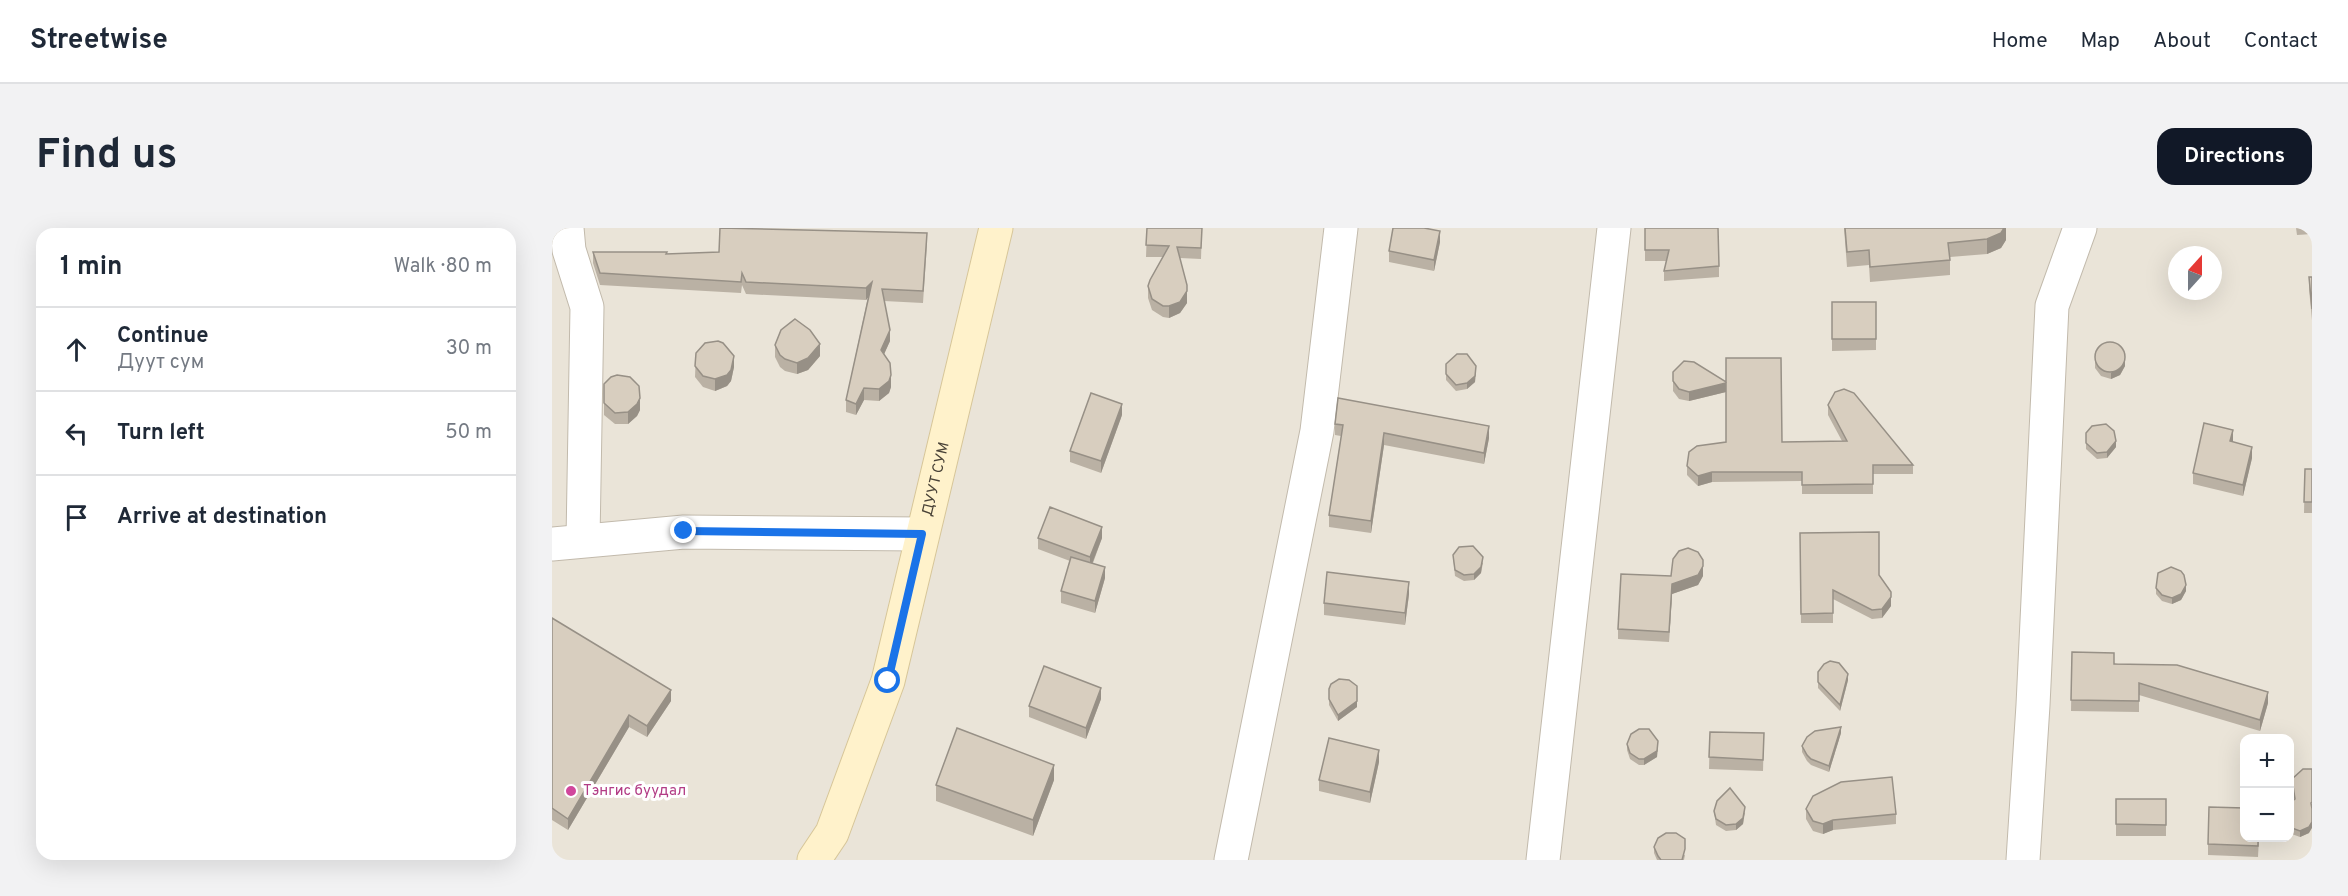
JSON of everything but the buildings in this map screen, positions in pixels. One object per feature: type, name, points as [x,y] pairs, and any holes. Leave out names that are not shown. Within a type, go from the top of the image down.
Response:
[{"type":"main road","name":"ДУУТ СУМ","points":[[814,860],[832,833],[888,681],[996,228]]},
{"type":"street","points":[[567,228],[569,250],[587,307],[567,542],[684,531],[922,534]]},
{"type":"street","points":[[1231,860],[1317,431],[1341,228]]},
{"type":"street","points":[[1544,860],[1614,228]]},
{"type":"street","points":[[2023,860],[2033,705],[2052,306],[2080,228]]},
{"type":"shaded area","points":[[552,228],[2312,228],[2312,860],[552,860]]},
{"type":"place","name":"Тэнгис буудал","points":[[571,791]]},
{"type":"route","points":[[684,531],[922,534],[888,681]]}]
